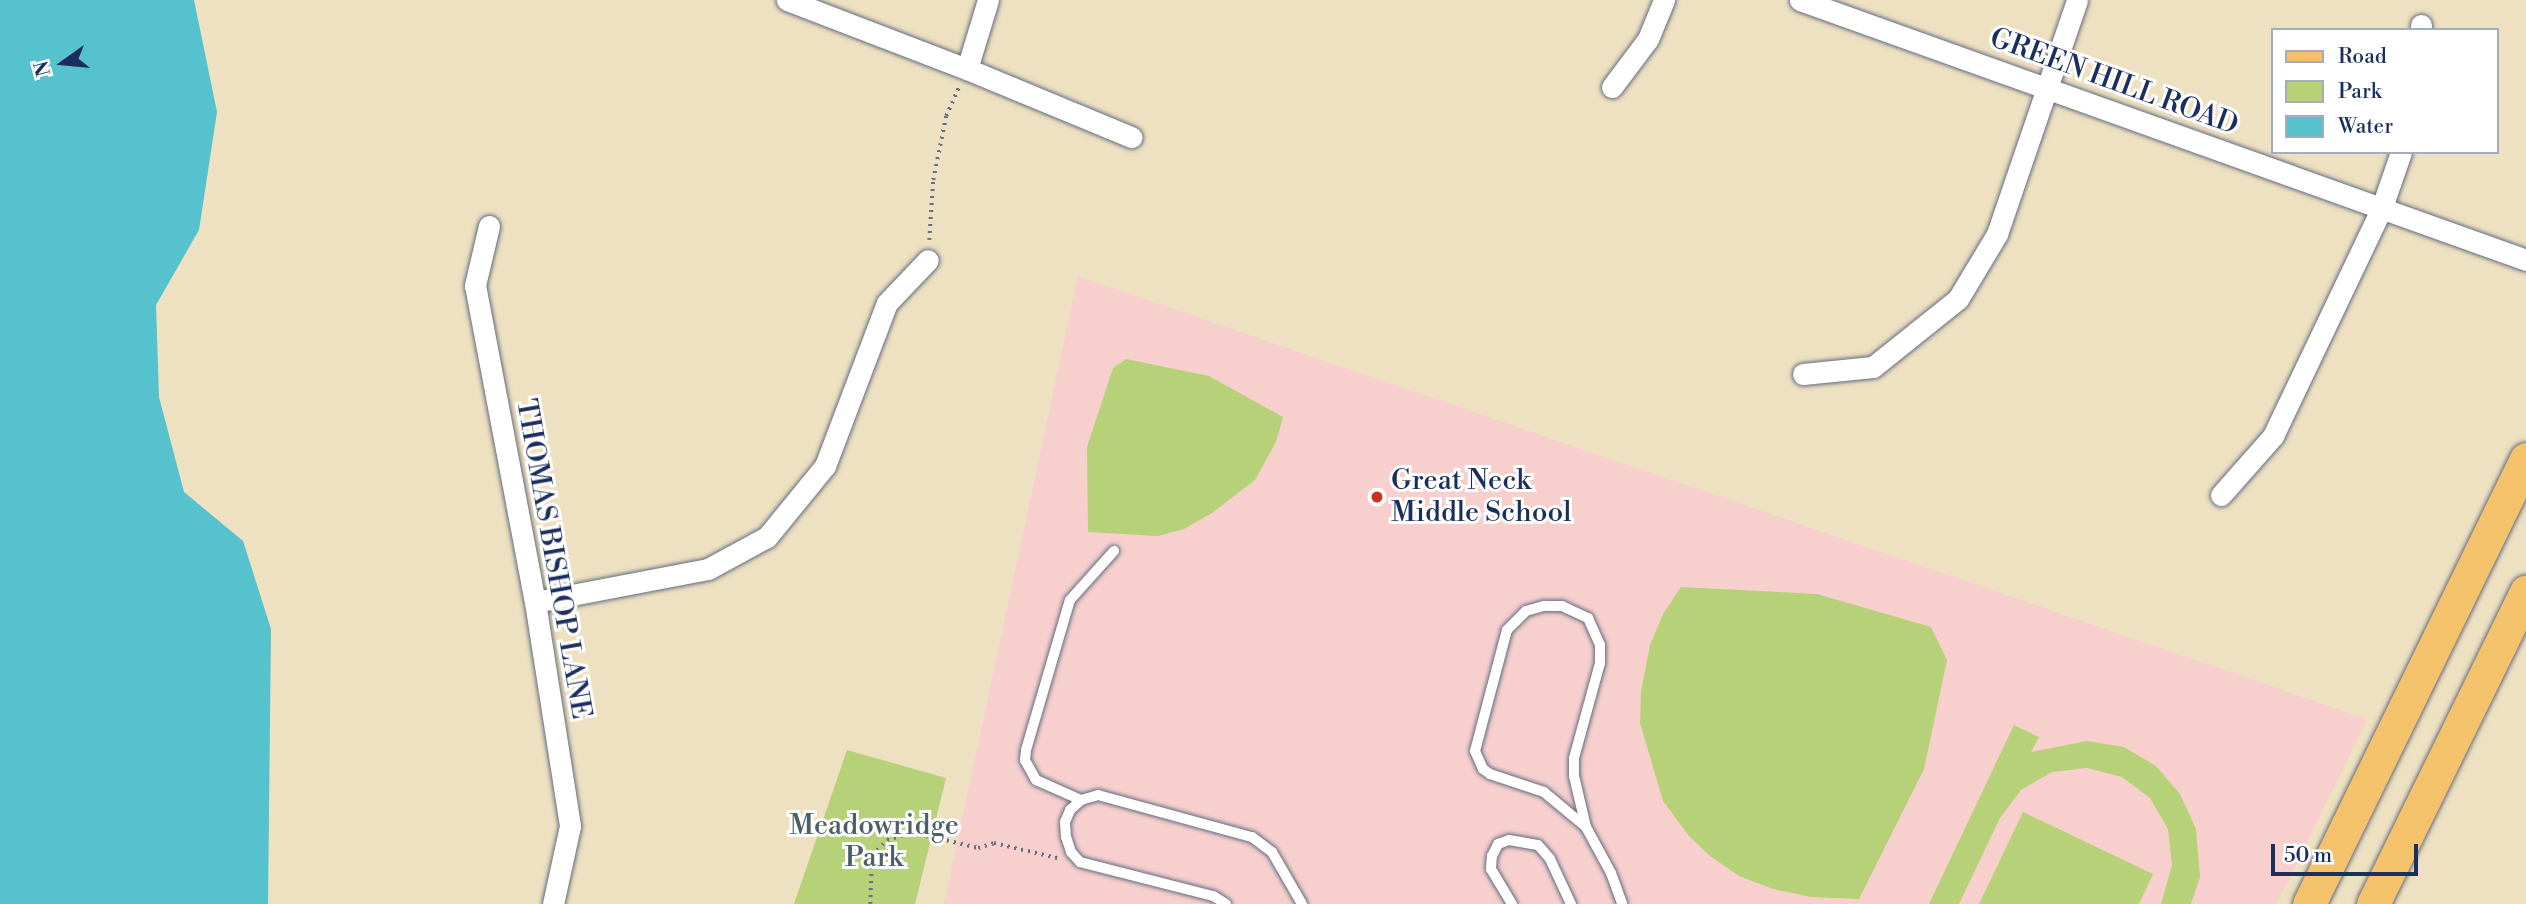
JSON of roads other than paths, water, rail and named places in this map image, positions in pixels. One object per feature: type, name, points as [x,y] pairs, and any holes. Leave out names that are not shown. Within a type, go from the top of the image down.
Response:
[{"type":"main road","points":[[2309,904],[2526,459]]},
{"type":"main road","points":[[2373,904],[2526,592]]},
{"type":"street","points":[[787,0],[967,69],[1130,137]]},
{"type":"street","points":[[967,69],[988,0]]},
{"type":"street","points":[[1612,87],[1648,39],[1664,0]]},
{"type":"street","name":"GREEN HILL ROAD","points":[[1800,0],[2526,260]]},
{"type":"street","points":[[1803,374],[1873,367],[1958,299],[1997,234],[2077,0]]},
{"type":"street","points":[[2221,495],[2273,436],[2382,207],[2400,154]]},
{"type":"street","name":"THOMAS BISHOP LANE","points":[[489,226],[475,285],[535,603],[570,826],[553,904]]},
{"type":"street","points":[[535,603],[708,569],[767,537],[824,466],[887,303],[928,260]]},
{"type":"lane","points":[[1081,800],[1036,780],[1026,760],[1026,750],[1070,600],[1114,551]]},
{"type":"lane","points":[[1586,827],[1544,792],[1490,774],[1483,769],[1475,751],[1507,629],[1525,611],[1544,606],[1562,606],[1588,618],[1600,645],[1600,663],[1574,758],[1574,775],[1586,827],[1611,873],[1622,904]]},
{"type":"lane","points":[[1226,904],[1213,896],[1080,862],[1071,852],[1065,822],[1070,810],[1081,800],[1098,795],[1252,837],[1272,852],[1302,904]]},
{"type":"lane","points":[[1512,904],[1491,869],[1492,856],[1498,844],[1509,840],[1538,845],[1564,883],[1571,904]]},
{"type":"water","points":[[0,0],[194,0],[217,112],[199,230],[156,305],[159,397],[184,492],[243,541],[271,629],[268,904],[0,904]]},
{"type":"place","name":"Great Neck Middle School","points":[[1377,497]]},
{"type":"park label","name":"Meadowridge Park","points":[[874,842]]}]
